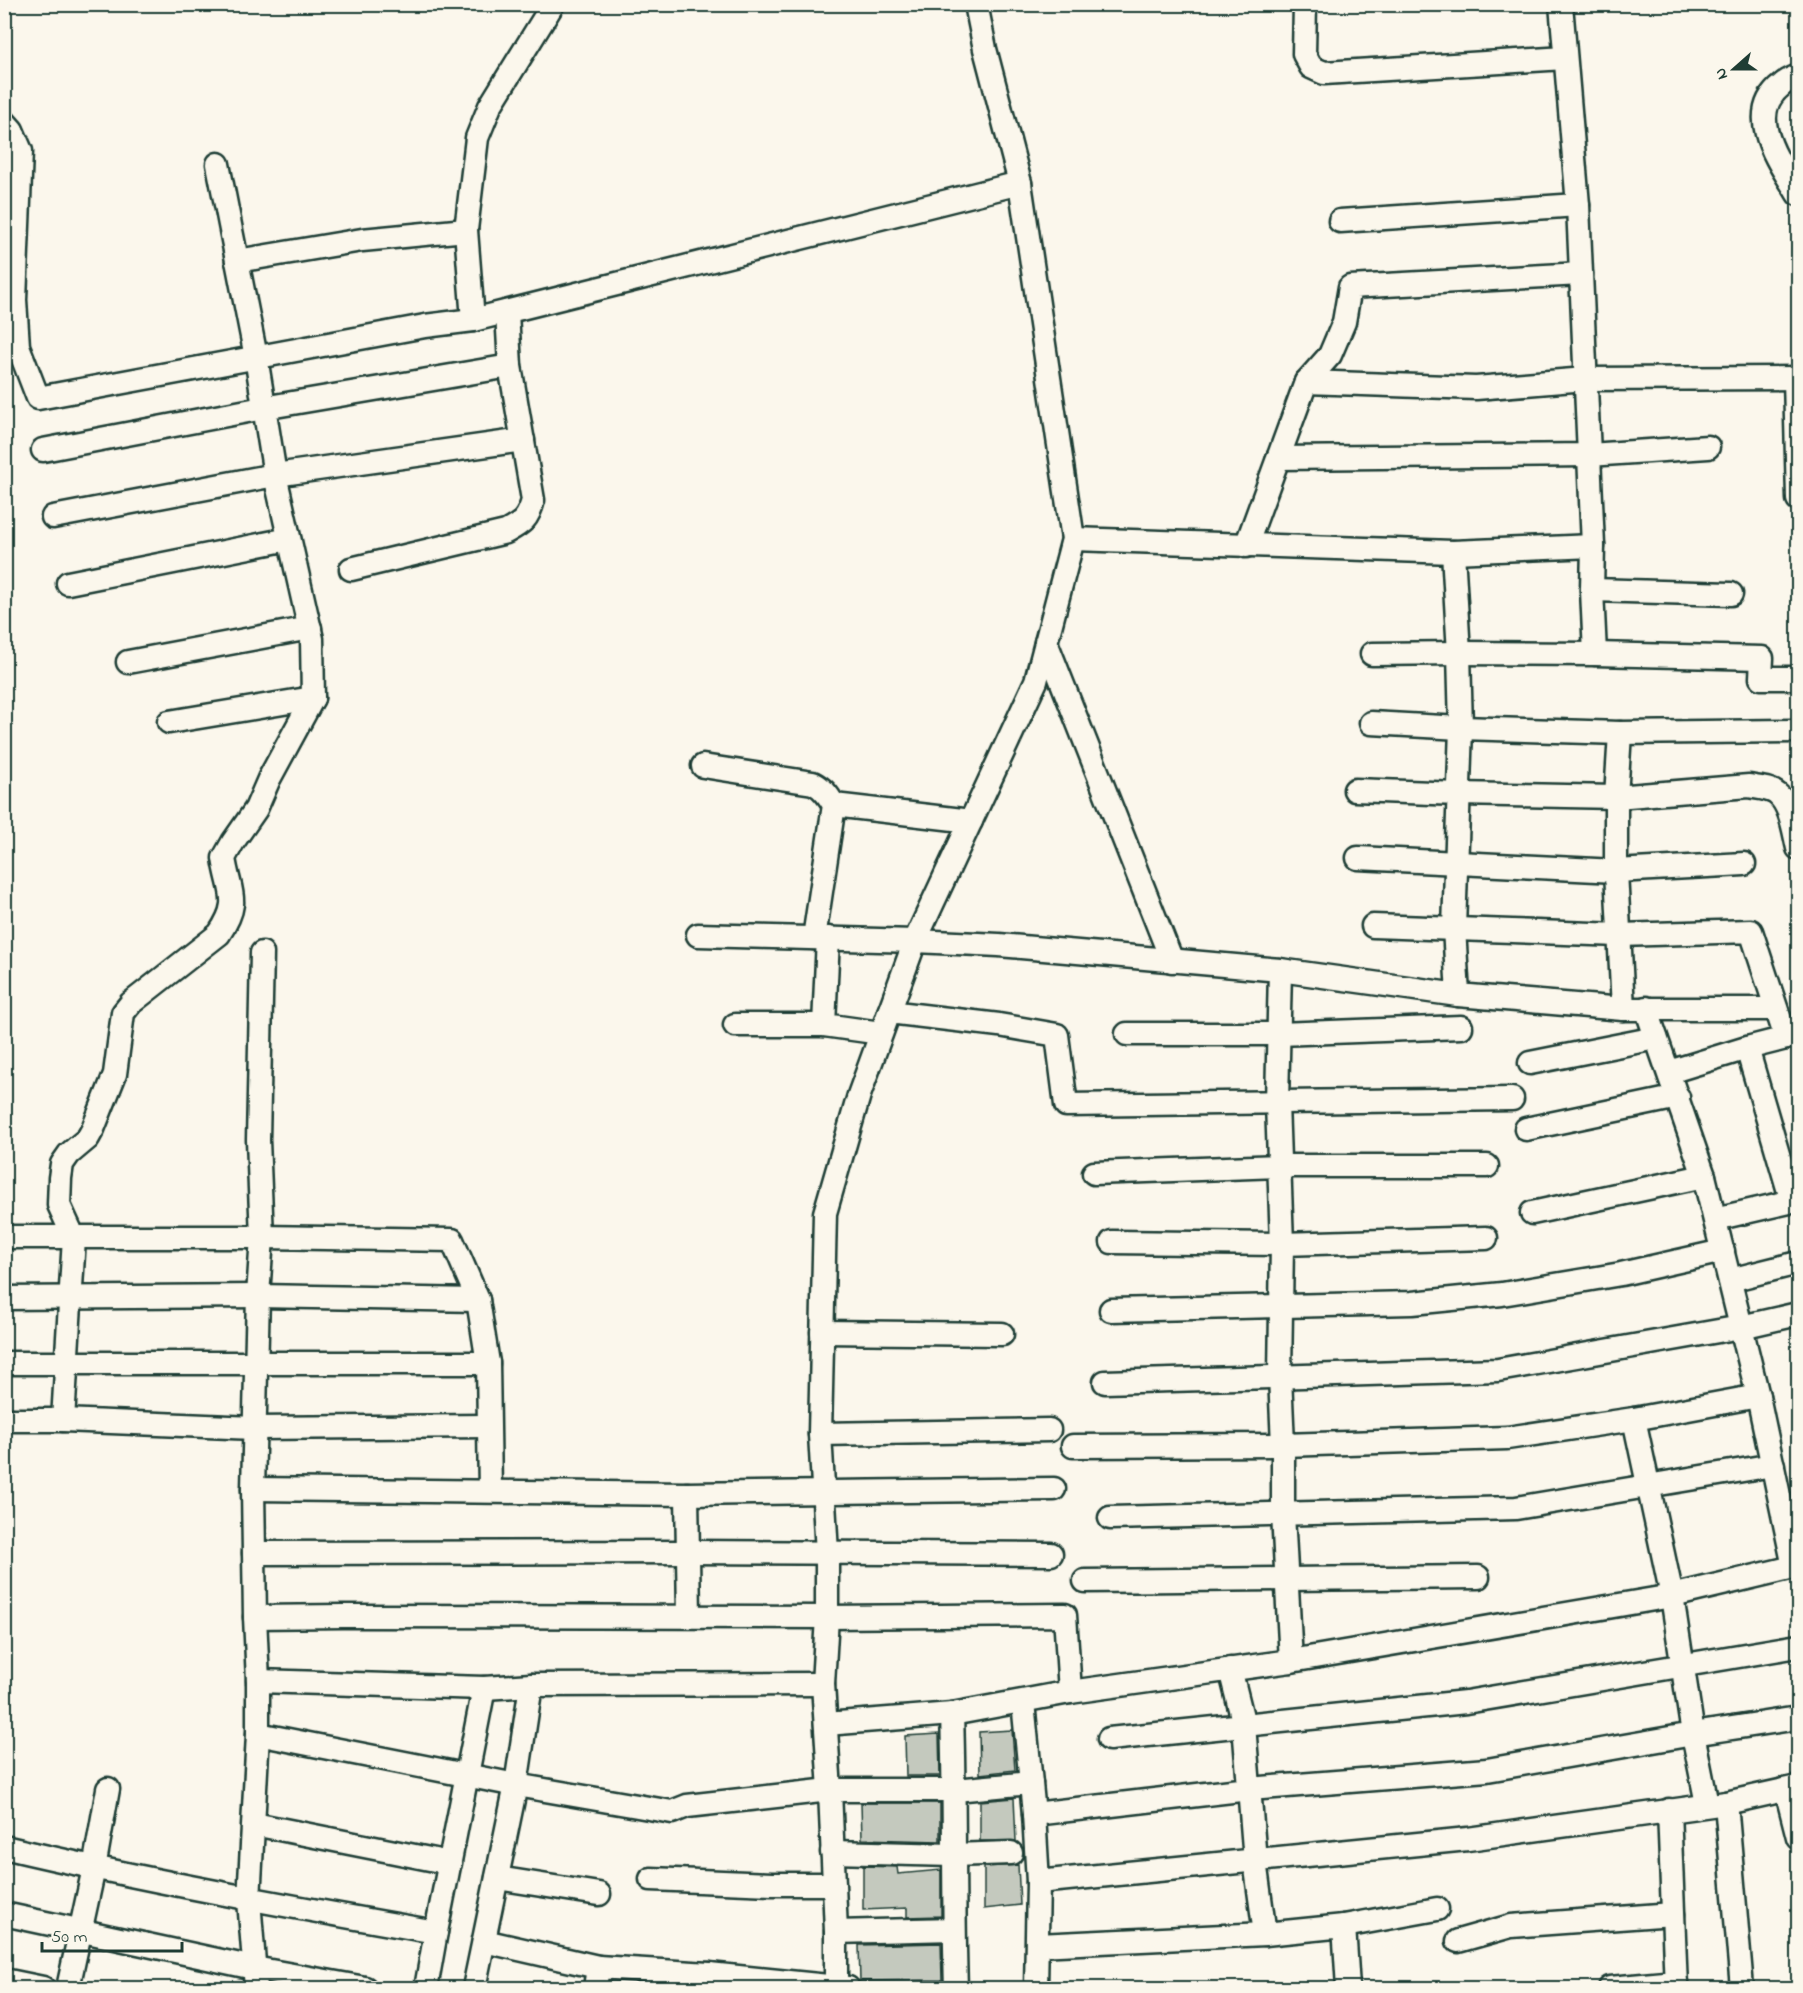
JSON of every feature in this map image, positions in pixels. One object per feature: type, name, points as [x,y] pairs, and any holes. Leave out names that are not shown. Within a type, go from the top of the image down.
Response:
[{"type":"street","points":[[473,320],[466,230],[477,138],[490,105],[553,4]]},
{"type":"street","points":[[484,1941],[597,1978],[840,1988],[823,1684],[827,1617],[827,1553],[820,1434],[825,1213],[859,1095],[915,940],[1036,681],[1073,539],[1020,183],[985,49],[976,4]]},
{"type":"street","points":[[1305,4],[1304,54],[1311,67],[1324,74],[1565,58]]},
{"type":"street","points":[[1561,4],[1578,205],[1593,546],[1594,654]]},
{"type":"street","points":[[1798,76],[1782,84],[1772,96],[1764,112],[1764,126],[1779,161],[1798,194]]},
{"type":"street","points":[[4,121],[12,130],[21,151],[15,300],[18,346],[38,398],[424,326],[473,320],[1020,183]]},
{"type":"street","points":[[63,1420],[74,1238],[59,1205],[62,1164],[69,1154],[88,1138],[93,1129],[115,1074],[123,1013],[131,1003],[219,934],[229,919],[233,902],[224,858],[256,809],[268,779],[313,698],[312,639],[275,475],[256,357],[218,164]]},
{"type":"street","points":[[1340,221],[1578,205]]},
{"type":"street","points":[[237,261],[362,240],[466,230]]},
{"type":"street","points":[[1246,546],[1306,382],[1330,355],[1344,322],[1350,287],[1581,274]]},
{"type":"street","points":[[351,569],[506,532],[530,515],[533,500],[510,366],[507,312]]},
{"type":"street","points":[[43,450],[263,408],[510,366]]},
{"type":"street","points":[[1306,382],[1476,388],[1586,379],[1797,378],[1798,499]]},
{"type":"street","points":[[53,517],[275,475],[523,440]]},
{"type":"street","points":[[1278,458],[1589,455],[1708,447]]},
{"type":"street","points":[[68,583],[289,539]]},
{"type":"street","points":[[1073,539],[1453,552],[1593,546]]},
{"type":"street","points":[[1453,552],[1461,728],[1454,928],[1458,995]]},
{"type":"street","points":[[1592,590],[1731,594]]},
{"type":"street","points":[[128,662],[310,628]]},
{"type":"street","points":[[1046,642],[1172,961]]},
{"type":"street","points":[[1372,654],[1459,652],[1762,658],[1761,678],[1798,678]]},
{"type":"street","points":[[170,722],[313,698]]},
{"type":"street","points":[[1371,723],[1620,733],[1797,731]]},
{"type":"street","points":[[826,1724],[952,1714],[1070,1692],[1291,1661],[1672,1596],[1796,1567],[1789,1490],[1773,1465],[1704,1176],[1656,1038],[1634,1009],[1620,935],[1616,871],[1616,797],[1620,733]]},
{"type":"street","points":[[703,765],[813,783],[829,795],[834,805],[821,938],[824,1025]]},
{"type":"street","points":[[1355,790],[1616,797],[1749,786],[1777,794],[1786,807],[1798,848]]},
{"type":"street","points":[[834,805],[971,821]]},
{"type":"street","points":[[1358,858],[1616,871],[1744,864]]},
{"type":"street","points":[[1373,926],[1620,935],[1751,931],[1776,1009],[1792,1037],[1669,1072]]},
{"type":"street","points":[[698,935],[915,940],[999,945],[1280,970],[1458,995],[1634,1009],[1776,1009]]},
{"type":"street","points":[[255,1978],[249,1900],[258,1734],[253,1489],[258,1296],[262,1237],[258,1140],[262,953]]},
{"type":"street","points":[[1280,970],[1277,1103],[1282,1244],[1280,1376],[1283,1514],[1291,1661]]},
{"type":"street","points":[[889,1012],[999,1025],[1057,1035],[1066,1105],[1512,1099]]},
{"type":"street","points":[[735,1025],[824,1025],[881,1033]]},
{"type":"street","points":[[1127,1034],[1279,1034],[1461,1027]]},
{"type":"street","points":[[1530,1063],[1656,1038]]},
{"type":"street","points":[[1715,1219],[1795,1201],[1747,1048]]},
{"type":"street","points":[[1526,1129],[1678,1097]]},
{"type":"street","points":[[1094,1173],[1280,1166],[1487,1166]]},
{"type":"street","points":[[1532,1213],[1704,1176]]},
{"type":"street","points":[[4,1237],[452,1240],[478,1300],[488,1363],[490,1491]]},
{"type":"street","points":[[1112,1242],[1282,1244],[1486,1238]]},
{"type":"street","points":[[1111,1311],[1412,1303],[1502,1294],[1621,1274],[1723,1251]]},
{"type":"street","points":[[1730,1280],[1798,1263]]},
{"type":"street","points":[[4,1298],[258,1296],[478,1300]]},
{"type":"street","points":[[1105,1382],[1498,1370],[1741,1327],[1798,1314]]},
{"type":"street","points":[[822,1332],[1002,1335]]},
{"type":"street","points":[[4,1363],[488,1363]]},
{"type":"street","points":[[1073,1446],[1283,1445],[1507,1438],[1634,1419],[1758,1396]]},
{"type":"street","points":[[1634,1419],[1672,1596],[1693,1734],[1716,1804],[1742,1989]]},
{"type":"street","points":[[4,1420],[63,1420],[254,1428],[488,1426]]},
{"type":"street","points":[[820,1434],[1049,1430]]},
{"type":"street","points":[[1110,1518],[1516,1508],[1773,1465]]},
{"type":"street","points":[[253,1489],[687,1494],[1054,1489]]},
{"type":"street","points":[[687,1494],[689,1616]]},
{"type":"street","points":[[254,1553],[1051,1554]]},
{"type":"street","points":[[1085,1581],[1478,1577]]},
{"type":"street","points":[[255,1617],[1065,1615],[1070,1692]]},
{"type":"street","points":[[1109,1739],[1466,1702],[1798,1646]]},
{"type":"street","points":[[1230,1669],[1244,1725],[1255,1861],[1265,1934]]},
{"type":"street","points":[[258,1680],[484,1688],[531,1685],[823,1684]]},
{"type":"street","points":[[474,1989],[516,1785],[531,1685]]},
{"type":"street","points":[[426,1989],[484,1688]]},
{"type":"street","points":[[1023,1701],[1038,1882],[1036,1989]]},
{"type":"street","points":[[952,1714],[955,1790],[953,1855],[956,1989]]},
{"type":"street","points":[[1034,1814],[1249,1789],[1486,1770],[1798,1718]]},
{"type":"street","points":[[258,1734],[516,1785],[672,1812],[687,1806],[830,1790],[955,1790],[1031,1783]]},
{"type":"street","points":[[68,1989],[108,1789]]},
{"type":"street","points":[[1038,1882],[1468,1839],[1716,1804],[1792,1789],[1798,1837]]},
{"type":"street","points":[[1610,1989],[1676,1985],[1669,1810]]},
{"type":"street","points":[[254,1824],[450,1863]]},
{"type":"street","points":[[4,1847],[249,1900],[436,1932]]},
{"type":"street","points":[[832,1852],[953,1855],[1011,1853]]},
{"type":"street","points":[[497,1878],[599,1894]]},
{"type":"street","points":[[651,1879],[833,1884]]},
{"type":"street","points":[[1038,1945],[1265,1934],[1344,1926],[1437,1909]]},
{"type":"street","points":[[4,1914],[81,1929],[255,1978],[365,1989]]},
{"type":"street","points":[[1458,1941],[1510,1926],[1673,1914]]},
{"type":"street","points":[[1344,1926],[1348,1989]]},
{"type":"street","points":[[836,1932],[954,1929]]},
{"type":"street","points":[[4,1980],[43,1989]]},
{"type":"building","points":[[1012,1730],[1015,1770],[980,1774],[979,1732]]},
{"type":"building","points":[[939,1734],[940,1776],[906,1776],[905,1736]]},
{"type":"building","points":[[1014,1798],[1016,1841],[980,1841],[980,1801]]},
{"type":"building","points":[[861,1803],[940,1803],[940,1841],[862,1839]]},
{"type":"building","points":[[1018,1865],[1020,1905],[984,1909],[984,1867]]},
{"type":"building","points":[[863,1866],[897,1867],[898,1874],[941,1870],[941,1916],[907,1917],[907,1908],[863,1910]]},
{"type":"building","points":[[941,1943],[942,1980],[860,1981],[859,1945]]}]
